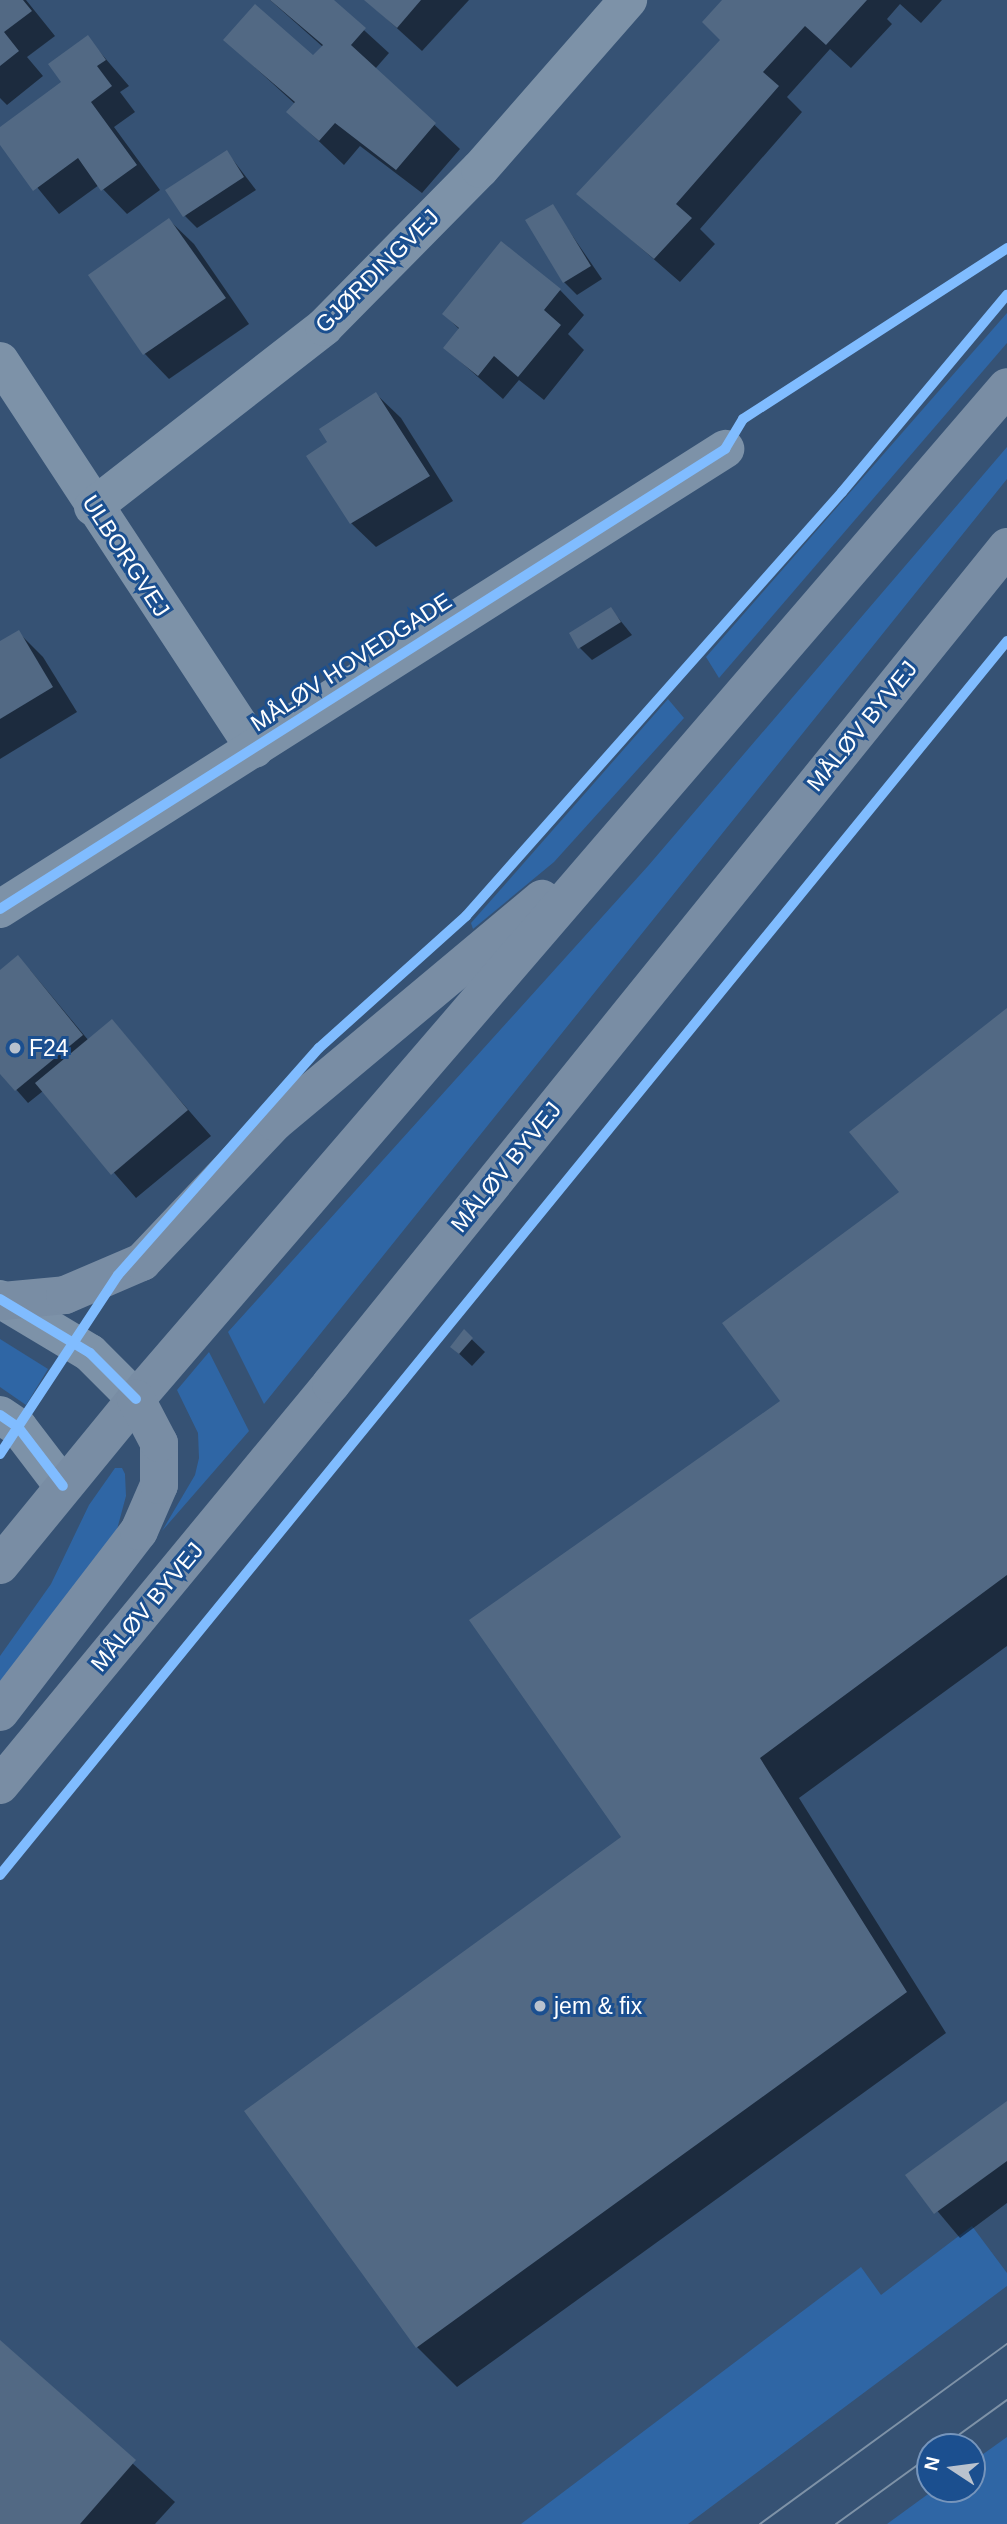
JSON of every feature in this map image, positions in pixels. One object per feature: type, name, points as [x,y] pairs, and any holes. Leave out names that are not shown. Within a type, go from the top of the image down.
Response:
[{"type":"main road","points":[[0,1591],[8,1556],[63,1486],[1007,387]]},
{"type":"main road","name":"MÅLØV BYVEJ","points":[[0,1785],[331,1384],[1007,547]]},
{"type":"main road","points":[[2,1300],[65,1295],[142,1262],[275,1122],[625,831]]},
{"type":"main road","points":[[0,1712],[139,1531],[159,1485],[159,1443],[136,1399]]},
{"type":"street","name":"GJØRDINGVEJ","points":[[93,507],[324,327],[480,169],[628,0]]},
{"type":"street","name":"ULBORGVEJ","points":[[0,361],[93,507],[255,749]]},
{"type":"street","name":"MÅLØV HOVEDGADE","points":[[0,909],[724,449]]},
{"type":"street","points":[[2,1300],[90,1353],[136,1399]]},
{"type":"street","points":[[0,1415],[18,1427],[63,1486]]},
{"type":"shaded area","points":[[1007,313],[1007,343],[719,678],[706,657]]},
{"type":"shaded area","points":[[1007,447],[1007,479],[264,1404],[228,1332],[648,866]]},
{"type":"shaded area","points":[[668,699],[684,718],[554,862],[473,929],[471,923]]},
{"type":"shaded area","points":[[0,1339],[48,1369],[26,1405],[0,1387]]},
{"type":"shaded area","points":[[209,1352],[249,1431],[162,1531],[195,1475],[199,1458],[198,1433],[177,1390]]},
{"type":"shaded area","points":[[115,1468],[122,1468],[125,1474],[126,1496],[115,1537],[0,1684],[0,1656],[51,1584],[89,1505]]},
{"type":"shaded area","points":[[972,2226],[1007,2273],[1007,2286],[688,2524],[521,2524],[861,2267],[881,2295]]},
{"type":"shaded area","points":[[1007,2437],[1007,2524],[887,2524],[916,2503],[986,2503],[986,2452]]},
{"type":"building","points":[[0,0],[23,0],[32,11],[4,32],[19,51],[0,66]]},
{"type":"building","points":[[270,0],[334,0],[366,28],[351,45],[436,123],[396,170],[335,123],[319,141],[286,112],[295,102],[223,40],[255,4],[313,55],[323,45]]},
{"type":"building","points":[[364,0],[421,0],[397,28]]},
{"type":"building","points":[[722,0],[867,0],[826,45],[805,26],[763,72],[779,86],[676,204],[692,218],[654,259],[576,194],[720,40],[702,22]]},
{"type":"building","points":[[88,35],[106,60],[97,66],[112,86],[91,102],[137,165],[101,191],[78,158],[33,191],[0,145],[0,127],[61,82],[48,64]]},
{"type":"building","points":[[227,150],[244,177],[183,217],[165,190]]},
{"type":"building","points":[[553,204],[591,266],[563,283],[525,220]]},
{"type":"building","points":[[169,218],[226,298],[143,355],[88,275]]},
{"type":"building","points":[[501,241],[561,289],[544,310],[561,325],[518,377],[494,356],[478,376],[443,348],[459,328],[442,314]]},
{"type":"building","points":[[376,392],[430,476],[350,524],[306,456],[327,442],[319,429]]},
{"type":"building","points":[[611,607],[621,622],[578,649],[569,633]]},
{"type":"building","points":[[19,630],[53,687],[0,719],[0,641]]},
{"type":"building","points":[[18,955],[83,1035],[15,1091],[0,1074],[0,970]]},
{"type":"building","points":[[1007,1008],[1007,1575],[760,1758],[907,1992],[416,2348],[244,2111],[621,1837],[469,1620],[780,1401],[722,1323],[899,1192],[849,1132]]},
{"type":"building","points":[[112,1019],[188,1110],[111,1175],[35,1083]]},
{"type":"building","points":[[464,1329],[473,1338],[459,1354],[450,1347]]},
{"type":"building","points":[[1007,2101],[1007,2161],[934,2214],[905,2175]]},
{"type":"building","points":[[0,2340],[136,2460],[80,2524],[0,2524]]},
{"type":"tram line","points":[[760,2524],[1007,2344]]},
{"type":"tram line","points":[[961,2433],[1007,2400]]},
{"type":"tram line","points":[[836,2524],[916,2466]]},
{"type":"cycle path","points":[[0,909],[725,449],[743,419],[1007,248]]},
{"type":"cycle path","points":[[0,1454],[118,1275],[319,1048],[466,916],[842,492],[1007,295]]},
{"type":"cycle path","points":[[0,1875],[1007,641]]},
{"type":"cycle path","points":[[0,1299],[90,1353],[136,1399]]},
{"type":"cycle path","points":[[0,1415],[18,1427],[63,1486]]},
{"type":"place","name":"F24","points":[[15,1048]]},
{"type":"place","name":"jem & fix","points":[[540,2006]]}]
